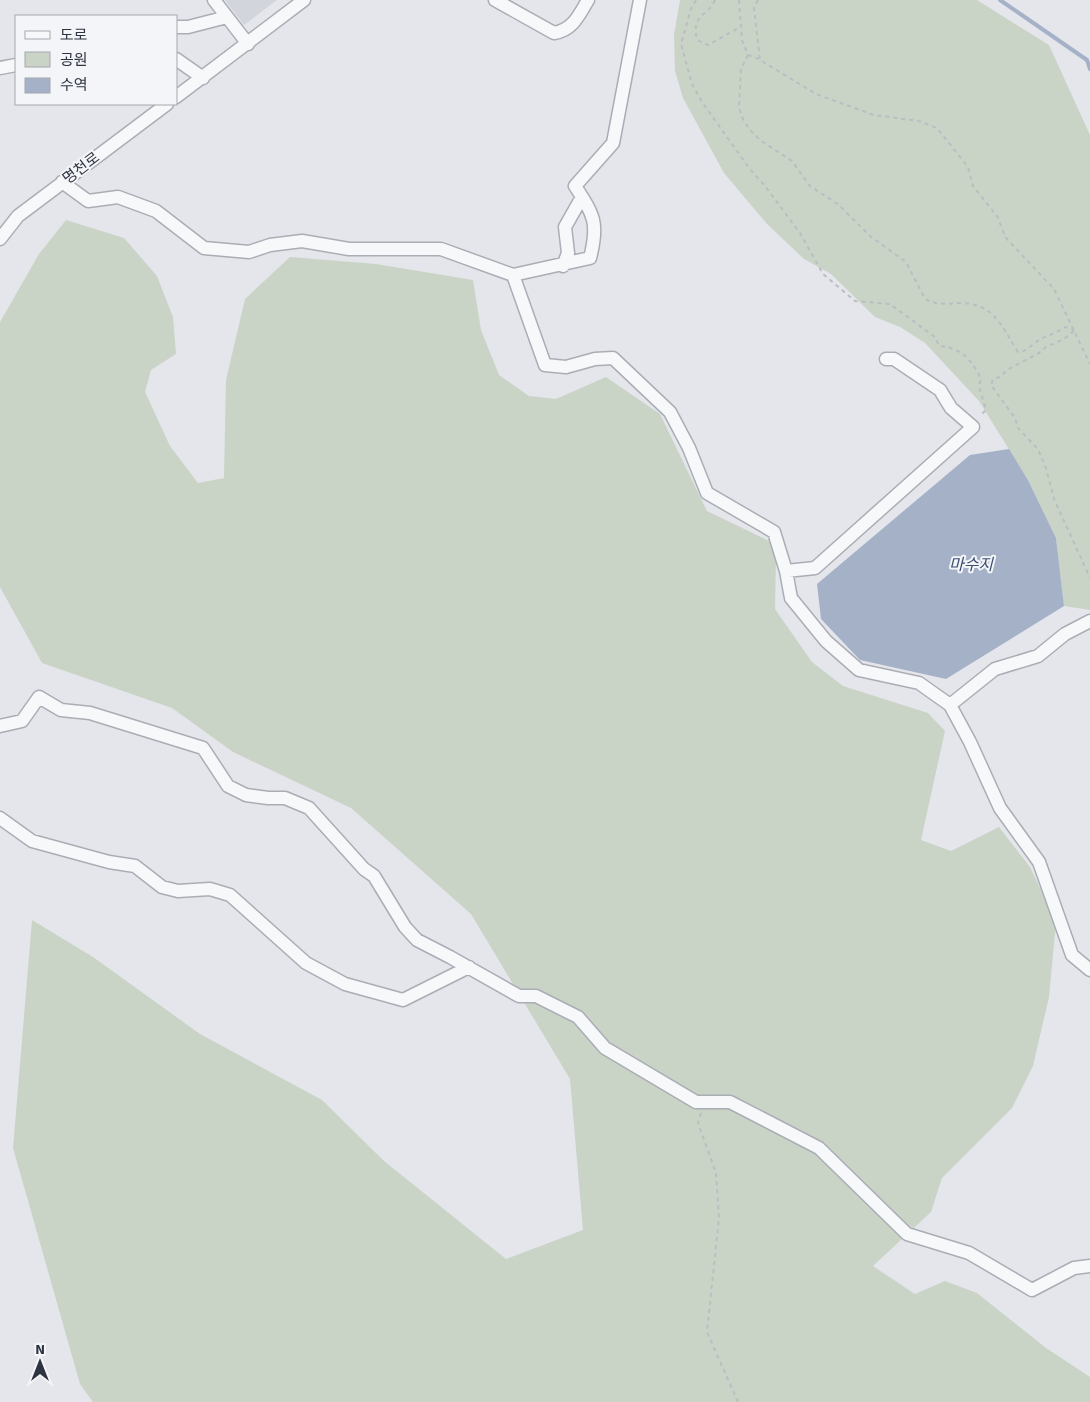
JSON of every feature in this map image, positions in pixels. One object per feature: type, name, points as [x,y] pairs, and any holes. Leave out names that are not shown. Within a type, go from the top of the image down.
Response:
[{"type":"street","points":[[214,0],[248,44]]},
{"type":"street","points":[[178,96],[304,0]]},
{"type":"street","points":[[495,0],[554,33],[564,32],[570,27],[588,0]]},
{"type":"street","points":[[62,182],[88,201],[118,197],[156,211],[204,248],[249,252],[270,245],[302,240],[349,249],[441,249],[513,275],[563,266],[590,258],[595,240],[593,213],[574,186],[613,143],[640,0]]},
{"type":"street","points":[[178,27],[188,27],[227,17]]},
{"type":"street","points":[[178,60],[203,78]]},
{"type":"street","points":[[0,68],[15,65]]},
{"type":"street","name":"명천로","points":[[0,239],[18,216],[166,105]]},
{"type":"street","points":[[563,266],[568,253],[565,227],[582,198]]},
{"type":"street","points":[[513,275],[545,365],[566,367],[595,358],[612,358],[670,412],[689,448],[707,493],[774,532],[786,571],[791,598],[826,641],[859,670],[919,683],[950,705],[970,742],[1000,808],[1039,862],[1072,955],[1090,970]]},
{"type":"street","points":[[786,571],[815,568],[973,427],[951,408],[940,390],[894,359],[886,359]]},
{"type":"street","points":[[950,705],[995,669],[1038,656],[1065,634],[1090,622]]},
{"type":"street","points":[[0,726],[22,721],[39,697],[61,710],[90,713],[202,748],[228,786],[246,796],[285,798],[308,808],[364,869],[374,876],[405,927],[417,940],[519,996],[536,996],[578,1017],[605,1048],[696,1102],[730,1102],[819,1148],[907,1234],[969,1253],[1032,1290],[1074,1268],[1090,1266]]},
{"type":"street","points":[[0,818],[32,841],[110,862],[135,866],[162,887],[178,891],[210,889],[230,895],[306,963],[345,984],[403,1000],[469,967]]},
{"type":"path","points":[[696,0],[691,9],[681,44],[692,84],[749,168],[800,233],[823,274],[855,301],[890,304],[935,337],[939,346],[952,347],[967,355],[981,379],[979,386],[986,410]]},
{"type":"path","points":[[715,0],[698,17],[694,28],[697,40],[708,45],[742,26]]},
{"type":"path","points":[[739,0],[742,40],[748,54],[816,94],[874,115],[906,119],[937,128],[968,166],[973,186],[997,216],[1006,238],[1054,289],[1090,364]]},
{"type":"path","points":[[758,0],[754,8],[760,60]]},
{"type":"path","points":[[748,54],[741,69],[739,95],[739,108],[746,124],[760,140],[792,161],[810,186],[839,204],[870,236],[906,262],[925,299],[943,304],[973,304],[988,309],[1000,323],[1018,352],[1022,352],[1039,340],[1053,335],[1066,327],[1074,330]]},
{"type":"path","points":[[1074,330],[1064,339],[1046,347],[1039,353],[1007,370],[1000,378],[993,380],[991,386],[1015,418],[1018,428],[1038,449],[1057,507],[1066,521],[1090,578]]},
{"type":"path","points":[[704,1102],[698,1123],[716,1173],[719,1218],[707,1332],[738,1402]]},
{"type":"shaded area","points":[[225,0],[277,0],[244,25]]},
{"type":"green space","points":[[680,0],[977,0],[1049,45],[1090,135],[1090,610],[1064,606],[1056,538],[1028,480],[979,401],[925,343],[900,327],[875,317],[831,274],[804,259],[767,224],[724,173],[683,98],[675,71],[674,35]]},
{"type":"green space","points":[[66,220],[124,238],[157,276],[173,317],[176,354],[151,370],[145,392],[170,446],[198,483],[224,478],[226,380],[245,299],[290,257],[376,264],[473,280],[481,330],[499,375],[529,396],[556,399],[606,377],[660,414],[707,511],[769,541],[776,560],[775,609],[812,662],[843,686],[928,713],[945,731],[921,840],[951,851],[999,827],[1030,867],[1056,922],[1049,997],[1033,1066],[1012,1108],[942,1178],[931,1212],[873,1266],[915,1294],[945,1281],[977,1293],[1046,1348],[1090,1377],[1090,1402],[93,1402],[80,1384],[13,1148],[32,920],[93,957],[200,1034],[322,1100],[384,1161],[506,1259],[583,1230],[570,1079],[471,914],[351,808],[233,752],[172,708],[42,663],[0,587],[0,322],[39,254]]},
{"type":"water","name":"마수지","points":[[1009,449],[1028,480],[1056,538],[1064,606],[946,679],[860,660],[821,619],[817,584],[970,455]]},
{"type":"waterway","points":[[1000,0],[1087,60],[1090,69]]}]
